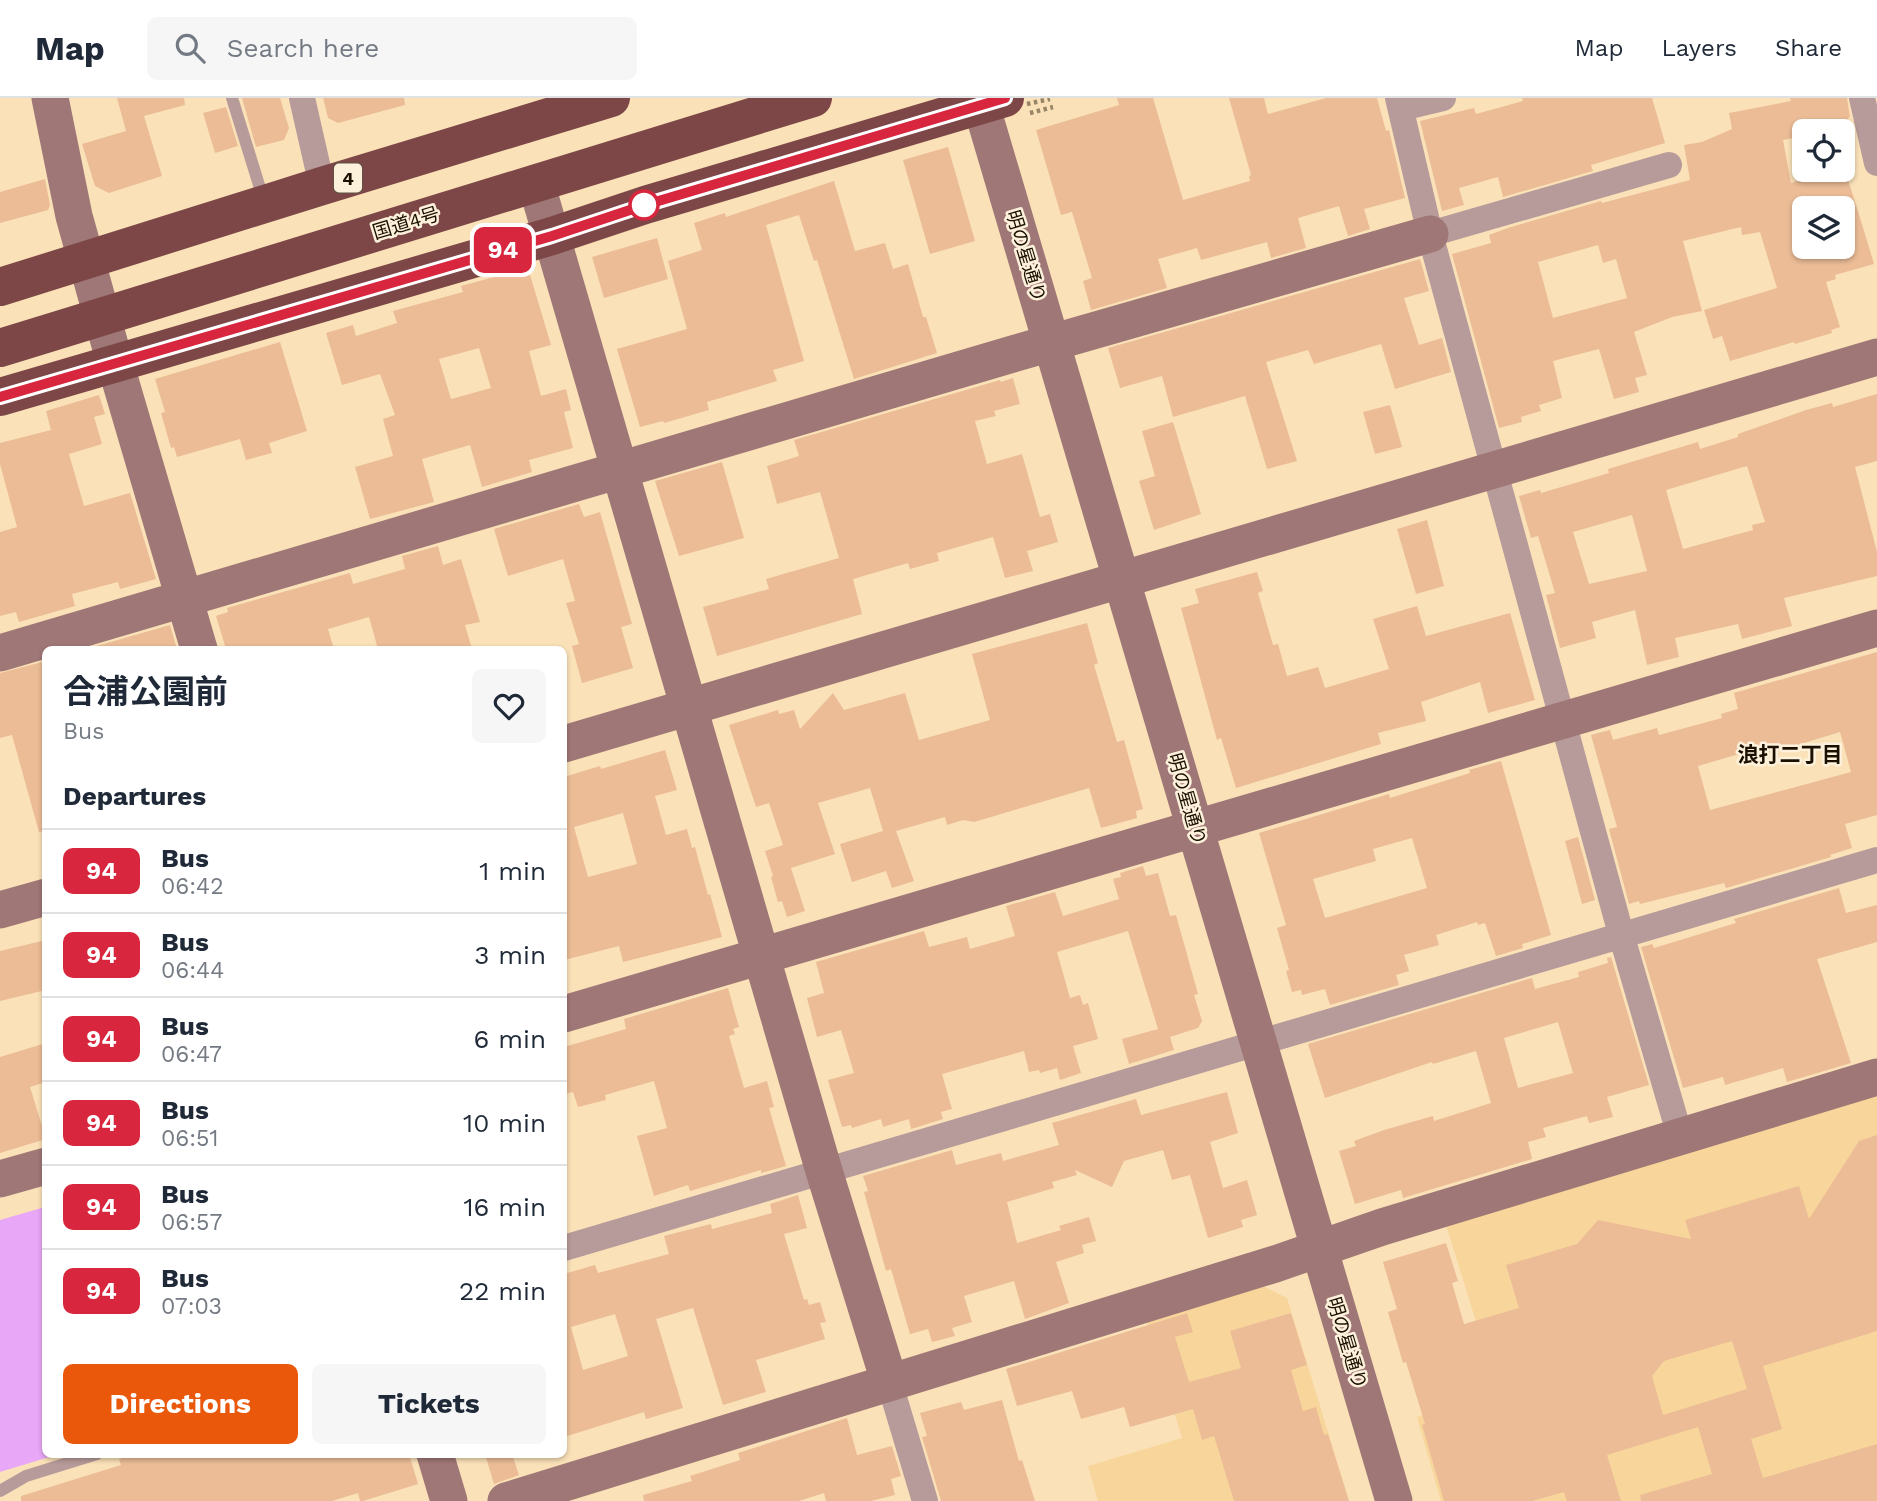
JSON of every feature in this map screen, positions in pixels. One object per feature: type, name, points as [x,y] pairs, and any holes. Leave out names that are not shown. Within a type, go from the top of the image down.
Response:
[{"type":"highway","name":"4","points":[[0,288],[611,98]]},
{"type":"highway","name":"国道4号","points":[[0,348],[813,98]]},
{"type":"highway","points":[[0,397],[552,236],[645,205],[1004,104]]},
{"type":"street","points":[[50,98],[86,261],[199,646]]},
{"type":"street","points":[[302,98],[322,186]]},
{"type":"street","points":[[1443,98],[1399,103],[1430,234],[1621,934],[1680,1136]]},
{"type":"street","points":[[1861,98],[1877,163]]},
{"type":"street","name":"明の星通り","points":[[1004,104],[1052,343],[1394,1501]]},
{"type":"street","points":[[0,653],[1052,343],[1669,165]]},
{"type":"street","points":[[536,183],[824,1171],[925,1501]]},
{"type":"street","points":[[567,743],[1877,357]]},
{"type":"street","points":[[567,1013],[1877,628]]},
{"type":"street","points":[[567,1247],[1877,860]]},
{"type":"street","points":[[0,910],[42,898]]},
{"type":"street","points":[[506,1501],[1319,1250],[1381,1227],[1877,1077]]},
{"type":"street","points":[[0,1179],[42,1167]]},
{"type":"street","points":[[436,1458],[449,1501]]},
{"type":"lane","points":[[232,98],[264,204]]},
{"type":"lane","points":[[0,1491],[26,1476],[84,1458]]},
{"type":"path","points":[[1004,104],[1050,99]]},
{"type":"path","points":[[1004,104],[1053,107]]},
{"type":"shaded area","points":[[1877,1090],[1877,1501],[1441,1501],[1417,1417],[1498,1392],[1445,1222]]},
{"type":"shaded area","points":[[42,1208],[42,1458],[46,1458],[0,1472],[0,1220]]},
{"type":"shaded area","points":[[1259,1284],[1287,1298],[1349,1501],[1098,1501],[1088,1466],[1182,1438],[1146,1319]]},
{"type":"building","points":[[117,98],[184,98],[185,105],[144,116],[162,176],[109,193],[95,186],[82,144],[126,131]]},
{"type":"building","points":[[242,98],[280,98],[289,128],[284,140],[256,147]]},
{"type":"building","points":[[323,98],[404,98],[405,105],[338,123],[328,118]]},
{"type":"building","points":[[1117,98],[1153,98],[1183,200],[1250,181],[1251,175],[1229,98],[1264,98],[1268,114],[1326,98],[1377,98],[1386,131],[1389,130],[1405,198],[1364,209],[1370,229],[1348,236],[1339,206],[1298,218],[1306,248],[1271,258],[1267,242],[1201,260],[1197,248],[1158,259],[1167,288],[1091,310],[1083,281],[1092,278],[1072,212],[1061,215],[1036,130],[1119,105]]},
{"type":"building","points":[[1522,98],[1652,98],[1665,143],[1591,165],[1593,171],[1503,197],[1498,177],[1459,188],[1464,205],[1442,211],[1420,121],[1474,108],[1476,114],[1523,101]]},
{"type":"building","points":[[1790,98],[1847,98],[1848,119],[1792,119],[1792,138],[1783,140],[1791,183],[1849,182],[1853,196],[1792,196],[1792,259],[1855,259],[1855,202],[1861,221],[1874,264],[1835,275],[1836,279],[1826,282],[1840,327],[1831,330],[1832,333],[1730,361],[1722,336],[1713,339],[1704,310],[1777,288],[1760,232],[1742,235],[1741,227],[1683,241],[1702,311],[1672,317],[1634,332],[1647,375],[1635,378],[1639,392],[1614,399],[1599,349],[1553,361],[1562,398],[1539,405],[1541,411],[1521,417],[1522,422],[1499,428],[1452,254],[1491,243],[1489,235],[1511,227],[1601,201],[1602,203],[1690,180],[1684,145],[1702,142],[1732,129],[1729,113],[1791,101]],"holes":[[[1598,245],[1603,263],[1616,259],[1627,298],[1553,318],[1538,262]]]},
{"type":"building","points":[[226,107],[238,146],[215,153],[203,113]]},
{"type":"building","points":[[948,147],[975,241],[930,254],[903,160]]},
{"type":"building","points":[[45,179],[50,205],[48,210],[0,223],[0,192]]},
{"type":"building","points":[[834,181],[855,251],[885,243],[893,269],[908,264],[923,317],[926,317],[937,353],[854,379],[817,260],[814,261],[799,215],[766,225],[804,361],[773,370],[777,381],[707,402],[709,410],[640,427],[617,349],[687,329],[668,261],[702,250],[694,223],[725,213],[726,217]]},
{"type":"building","points":[[657,238],[668,279],[604,298],[592,257]]},
{"type":"building","points":[[1420,259],[1429,291],[1404,298],[1419,345],[1442,338],[1451,372],[1395,389],[1381,344],[1314,364],[1308,350],[1266,362],[1297,461],[1267,469],[1245,396],[1173,417],[1162,376],[1120,388],[1108,348]]},
{"type":"building","points":[[528,268],[551,345],[529,351],[541,396],[566,389],[571,410],[564,412],[573,448],[529,460],[532,472],[482,487],[470,445],[422,459],[434,502],[370,519],[355,467],[393,456],[383,419],[395,415],[380,374],[342,385],[326,333],[353,325],[356,336],[397,323],[393,311],[463,292],[461,286]],"holes":[[[479,348],[491,388],[451,399],[439,359]]]},
{"type":"building","points":[[280,342],[307,431],[269,443],[272,453],[246,460],[240,439],[177,457],[174,447],[171,448],[161,413],[165,412],[155,379]]},
{"type":"building","points":[[1013,378],[1020,404],[994,411],[996,416],[975,421],[987,464],[1022,454],[1040,517],[1050,514],[1058,542],[1027,551],[1033,571],[1005,578],[993,537],[937,553],[939,561],[910,569],[908,563],[853,579],[862,614],[717,656],[703,607],[769,589],[766,579],[839,558],[820,492],[777,504],[767,466],[799,456],[794,440]]},
{"type":"building","points":[[1877,394],[1877,461],[1855,467],[1877,552],[1877,576],[1784,598],[1792,626],[1742,639],[1738,624],[1675,638],[1679,657],[1647,665],[1635,610],[1592,622],[1596,638],[1560,648],[1546,595],[1555,593],[1538,536],[1531,538],[1519,496],[1540,490],[1541,493],[1609,473],[1608,469],[1698,442],[1700,449],[1806,410],[1832,403],[1833,407]],"holes":[[[1747,466],[1765,522],[1752,525],[1753,530],[1683,549],[1666,490]],[[1632,515],[1647,571],[1589,584],[1573,532]]]},
{"type":"building","points":[[99,395],[105,414],[94,417],[102,444],[69,454],[84,506],[130,493],[156,579],[120,589],[118,582],[72,594],[75,606],[19,622],[16,612],[0,616],[0,532],[17,527],[0,464],[0,443],[51,430],[46,411]]},
{"type":"building","points":[[1390,405],[1402,447],[1375,454],[1363,412]]},
{"type":"building","points":[[1173,422],[1201,514],[1154,530],[1139,481],[1155,476],[1142,431]]},
{"type":"building","points":[[722,462],[744,538],[679,556],[655,481]]},
{"type":"building","points":[[579,504],[584,517],[600,512],[632,624],[621,627],[633,668],[582,683],[572,646],[579,644],[566,603],[575,601],[563,559],[508,576],[494,529]]},
{"type":"building","points":[[1427,520],[1444,586],[1416,594],[1397,529]]},
{"type":"building","points":[[438,546],[443,565],[461,559],[480,622],[465,625],[471,646],[377,646],[369,617],[328,629],[333,646],[225,646],[216,616],[228,612],[227,608],[350,573],[353,584],[405,569],[402,556]]},
{"type":"building","points":[[1257,572],[1263,591],[1258,593],[1273,645],[1278,644],[1287,676],[1318,667],[1325,688],[1389,669],[1373,619],[1417,606],[1426,636],[1510,613],[1535,700],[1488,713],[1480,682],[1421,702],[1426,721],[1378,733],[1381,744],[1236,788],[1221,738],[1217,740],[1181,608],[1199,603],[1195,589]]},
{"type":"building","points":[[1087,623],[1098,663],[1094,665],[1117,742],[1124,740],[1143,809],[1136,811],[1137,818],[1101,828],[1089,788],[974,822],[963,820],[947,825],[945,817],[896,831],[914,881],[892,888],[886,871],[852,882],[840,844],[883,831],[870,788],[818,803],[835,854],[791,868],[805,911],[787,917],[782,901],[778,902],[765,851],[783,845],[769,803],[756,807],[729,725],[778,710],[779,714],[794,710],[800,729],[833,693],[844,710],[905,693],[919,740],[990,720],[972,654]]},
{"type":"building","points":[[170,625],[176,646],[96,646]]},
{"type":"building","points":[[1877,652],[1877,815],[1845,824],[1852,848],[1830,855],[1831,857],[1726,888],[1724,883],[1640,904],[1639,901],[1629,904],[1609,829],[1617,827],[1591,735],[1610,730],[1613,740],[1657,728],[1659,735],[1722,718],[1721,714],[1738,709],[1734,693]],"holes":[[[1840,732],[1851,772],[1710,810],[1698,766],[1763,747],[1765,755]]]},
{"type":"building","points":[[42,662],[42,832],[39,832],[12,735],[0,738],[0,673]]},
{"type":"building","points":[[665,750],[677,790],[655,796],[666,835],[687,829],[722,937],[623,962],[619,946],[567,959],[567,776],[600,766],[601,769]],"holes":[[[623,813],[637,864],[588,877],[574,827]]]},
{"type":"building","points":[[1501,761],[1551,935],[1522,944],[1523,948],[1496,956],[1485,923],[1478,925],[1477,922],[1436,935],[1439,945],[1404,955],[1409,971],[1396,975],[1399,985],[1330,1005],[1325,989],[1302,995],[1301,990],[1292,992],[1277,928],[1286,925],[1259,833],[1389,794],[1390,798],[1470,773],[1469,770]],"holes":[[[1412,838],[1427,888],[1325,918],[1313,879],[1376,861],[1373,849]]]},
{"type":"building","points":[[1578,837],[1595,900],[1582,904],[1565,841]]},
{"type":"building","points":[[1143,866],[1146,876],[1158,873],[1170,916],[1176,915],[1198,994],[1194,995],[1202,1021],[1198,1028],[1170,1037],[1174,1050],[1129,1064],[1122,1039],[1158,1029],[1128,931],[1057,952],[1070,998],[1080,995],[1083,1005],[1088,1003],[1098,1039],[1073,1046],[1081,1073],[1060,1080],[1057,1068],[1040,1073],[1039,1070],[1029,1072],[1024,1051],[942,1074],[952,1109],[941,1112],[943,1119],[911,1129],[909,1119],[883,1127],[881,1119],[852,1128],[851,1125],[842,1127],[828,1080],[854,1073],[841,1030],[817,1037],[807,998],[824,993],[816,962],[924,931],[929,947],[967,937],[970,949],[1015,936],[1006,906],[1055,892],[1063,916],[1119,899],[1113,879],[1121,877],[1120,873]]},
{"type":"building","points":[[1839,888],[1846,913],[1877,905],[1877,942],[1817,959],[1851,1063],[1787,1082],[1783,1068],[1725,1085],[1723,1077],[1683,1088],[1641,947],[1652,944],[1654,948],[1736,923],[1734,919]]},
{"type":"building","points":[[42,941],[42,991],[0,1001],[0,951]]},
{"type":"building","points":[[1611,957],[1649,1085],[1607,1097],[1613,1117],[1589,1123],[1587,1116],[1543,1128],[1546,1137],[1528,1142],[1532,1159],[1403,1198],[1401,1190],[1355,1204],[1339,1151],[1356,1146],[1354,1141],[1384,1130],[1433,1116],[1434,1121],[1491,1103],[1476,1051],[1433,1064],[1432,1062],[1325,1098],[1308,1044],[1532,978],[1535,989],[1579,977],[1578,972],[1608,963],[1607,958]],"holes":[[[1558,1022],[1573,1073],[1518,1088],[1504,1038]]]},
{"type":"building","points":[[728,988],[739,1027],[733,1029],[735,1034],[729,1036],[744,1088],[767,1081],[774,1107],[769,1108],[786,1166],[761,1173],[761,1170],[690,1191],[688,1185],[654,1196],[637,1136],[667,1128],[654,1081],[605,1095],[606,1100],[578,1107],[573,1092],[567,1093],[567,1046],[626,1029],[624,1019]]},
{"type":"building","points":[[42,1044],[42,1083],[30,1087],[42,1126],[42,1140],[0,1153],[0,1057]]},
{"type":"building","points":[[1227,1092],[1238,1133],[1210,1142],[1223,1188],[1247,1180],[1257,1215],[1241,1220],[1243,1227],[1208,1238],[1190,1175],[1172,1180],[1163,1150],[1124,1161],[1112,1187],[1075,1170],[1077,1175],[1052,1182],[1054,1188],[1007,1202],[1017,1243],[1061,1230],[1059,1226],[1089,1217],[1096,1241],[1082,1245],[1084,1253],[1056,1262],[1069,1303],[1025,1319],[1014,1281],[964,1296],[972,1322],[952,1328],[955,1336],[932,1342],[928,1329],[910,1334],[891,1269],[886,1271],[864,1192],[868,1191],[863,1176],[952,1150],[956,1165],[1001,1153],[1003,1161],[1059,1145],[1052,1123],[1136,1099],[1141,1115]]},
{"type":"building","points":[[1877,1135],[1877,1331],[1763,1366],[1782,1429],[1751,1439],[1763,1478],[1877,1444],[1877,1501],[1641,1501],[1640,1495],[1712,1474],[1698,1427],[1607,1455],[1621,1501],[1567,1501],[1564,1492],[1532,1501],[1444,1501],[1422,1425],[1425,1424],[1388,1312],[1397,1309],[1383,1262],[1446,1243],[1458,1281],[1452,1283],[1464,1324],[1519,1308],[1506,1265],[1577,1244],[1598,1220],[1691,1239],[1685,1220],[1799,1186],[1809,1219],[1859,1141]],"holes":[[[1732,1341],[1747,1389],[1663,1415],[1652,1376],[1664,1361]]]},
{"type":"building","points":[[798,1195],[807,1228],[784,1234],[804,1300],[807,1299],[809,1305],[820,1302],[826,1322],[820,1323],[825,1339],[756,1360],[766,1392],[723,1405],[693,1308],[656,1319],[683,1408],[646,1419],[644,1412],[567,1436],[567,1273],[595,1265],[598,1273],[669,1254],[664,1236],[711,1224],[712,1229],[772,1213],[770,1204]],"holes":[[[615,1314],[628,1356],[583,1370],[571,1327]]]},
{"type":"building","points":[[1187,1313],[1193,1332],[1175,1337],[1189,1382],[1241,1368],[1230,1331],[1291,1313],[1307,1365],[1291,1370],[1303,1411],[1316,1407],[1324,1435],[1328,1434],[1349,1501],[1234,1501],[1214,1436],[1202,1440],[1193,1409],[1130,1427],[1124,1407],[1081,1419],[1072,1391],[1017,1406],[1006,1369]]},
{"type":"building","points":[[1002,1400],[1019,1461],[1022,1460],[1035,1501],[941,1501],[922,1437],[927,1436],[920,1413],[961,1402],[964,1410]]},
{"type":"building","points":[[847,1418],[857,1455],[892,1446],[901,1476],[891,1479],[895,1495],[871,1501],[826,1501],[824,1493],[799,1501],[644,1501],[643,1495],[692,1481],[690,1476],[740,1460],[738,1453]]},
{"type":"building","points":[[410,1458],[418,1484],[363,1501],[360,1501],[358,1493],[332,1501],[21,1501],[21,1496],[121,1465],[119,1459]]},
{"type":"building","points":[[486,1458],[513,1458],[519,1475],[494,1484]]},
{"type":"bus line","name":"94","points":[[0,397],[552,236],[645,205],[1005,98]]},
{"type":"district","name":"浪打二丁目","points":[[1790,754]]}]
